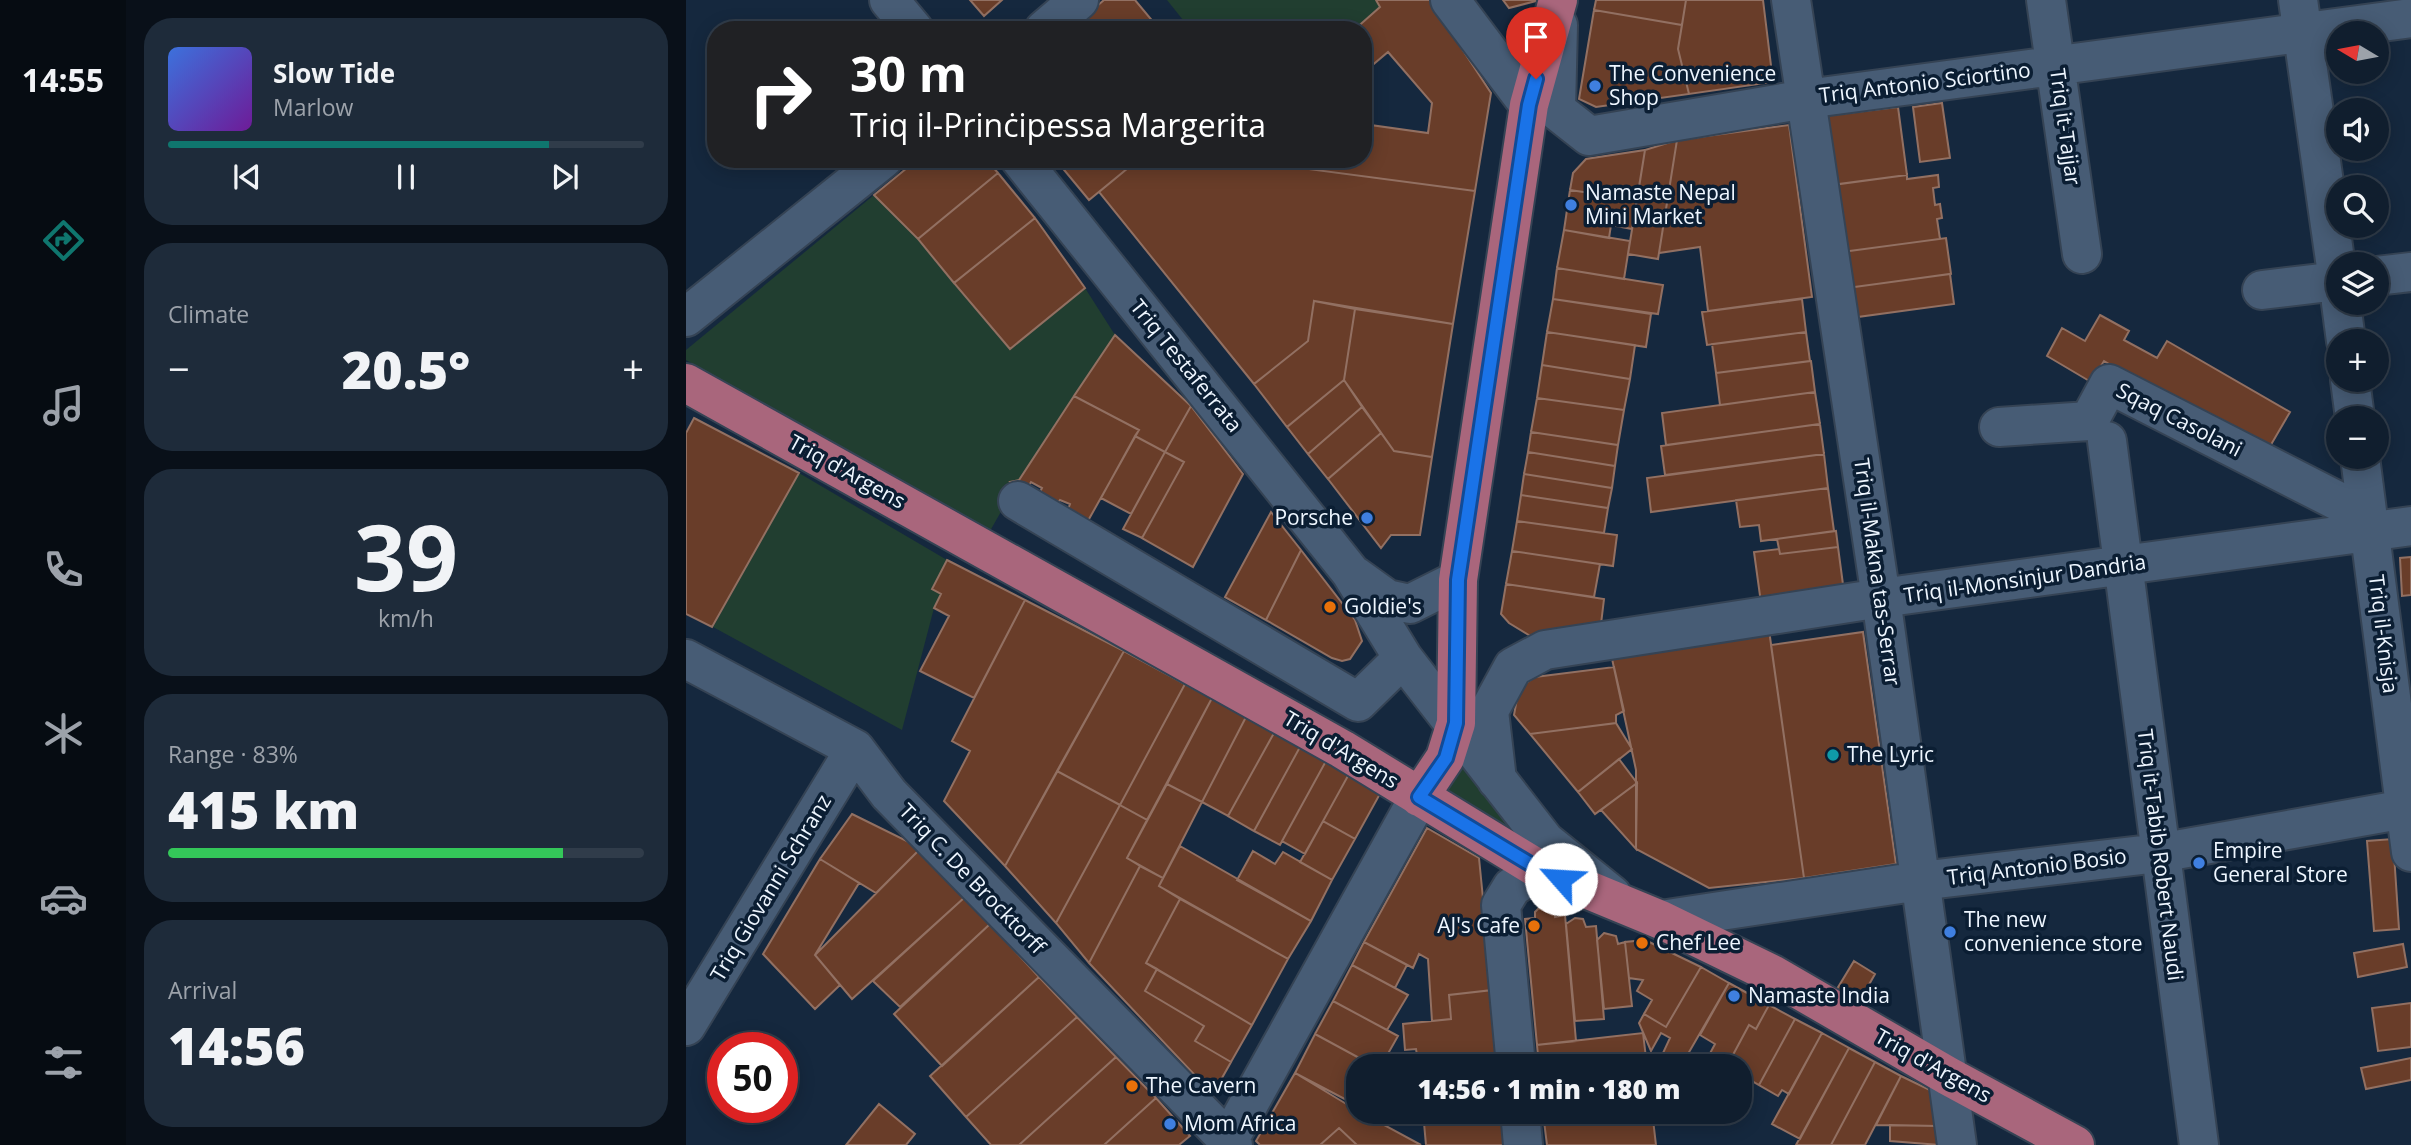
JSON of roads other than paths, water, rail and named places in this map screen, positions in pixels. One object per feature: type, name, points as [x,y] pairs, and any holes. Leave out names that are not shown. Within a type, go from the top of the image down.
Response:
[{"type":"main road","points":[[1419,797],[1446,758],[1456,723],[1458,580],[1529,105],[1558,1]]},
{"type":"main road","name":"Triq d'Argens","points":[[686,383],[1342,749],[1540,870],[1661,920],[1772,974],[1948,1076],[2076,1145]]},
{"type":"street","points":[[889,0],[906,21]]},
{"type":"street","points":[[1054,21],[1079,0]]},
{"type":"street","points":[[1450,0],[1529,105]]},
{"type":"street","name":"Triq il-Makna tas-Serrar","points":[[1791,0],[1881,598],[1957,1145]]},
{"type":"street","name":"Triq it-Tajjar","points":[[2046,0],[2082,254]]},
{"type":"street","name":"Triq Antonio Sciortino","points":[[1558,1],[1556,110],[1590,136],[1806,99],[2056,67],[2301,16],[2411,18]]},
{"type":"street","points":[[2301,16],[2334,252]]},
{"type":"street","points":[[686,317],[872,168]]},
{"type":"street","name":"Triq Testaferrata","points":[[1027,168],[1351,573],[1403,658],[1545,841],[1626,907]]},
{"type":"street","points":[[2389,275],[2411,272]]},
{"type":"street","points":[[2262,290],[2326,282]]},
{"type":"street","name":"Sqaq Casolani","points":[[1998,427],[2089,421],[2109,384],[2369,524]]},
{"type":"street","name":"Triq it-Tabib Robert Naudi","points":[[2107,441],[2199,1145]]},
{"type":"street","name":"Triq il-Knisja","points":[[2362,469],[2408,809],[2411,852]]},
{"type":"street","points":[[1018,501],[1358,702],[1403,658]]},
{"type":"street","name":"Triq il-Monsinjur Dandria","points":[[1497,780],[1489,711],[1513,667],[1545,650],[1881,598],[2123,566],[2369,524],[2411,526]]},
{"type":"street","name":"Triq Testaferrata","points":[[1351,573],[1387,599],[1410,604],[1458,580]]},
{"type":"street","name":"Triq C. De Brocktorff","points":[[686,659],[855,749],[889,794],[1229,1144]]},
{"type":"street","name":"Triq Giovanni Schranz","points":[[690,1013],[855,749]]},
{"type":"street","points":[[1229,1144],[1419,797]]},
{"type":"street","name":"Triq Antonio Bosio","points":[[1661,920],[1920,881],[2159,853],[2408,809]]},
{"type":"street","points":[[1515,1054],[1501,905],[1512,887],[1540,870]]},
{"type":"street","points":[[1521,1124],[1523,1145]]},
{"type":"place","name":"The Convenience Shop","points":[[1595,86]]},
{"type":"place","name":"Namaste Nepal Mini Market","points":[[1571,205]]},
{"type":"place","name":"Porsche","points":[[1367,518]]},
{"type":"place","name":"Goldie's","points":[[1330,607]]},
{"type":"place","name":"The Lyric","points":[[1833,755]]},
{"type":"place","name":"Empire General Store","points":[[2199,863]]},
{"type":"place","name":"AJ's Cafe","points":[[1534,926]]},
{"type":"place","name":"The new convenience store","points":[[1950,932]]},
{"type":"place","name":"Chef Lee","points":[[1642,943]]},
{"type":"place","name":"Namaste India","points":[[1734,996]]},
{"type":"place","name":"The Cavern","points":[[1132,1086]]},
{"type":"place","name":"Mom Africa","points":[[1170,1124]]}]
